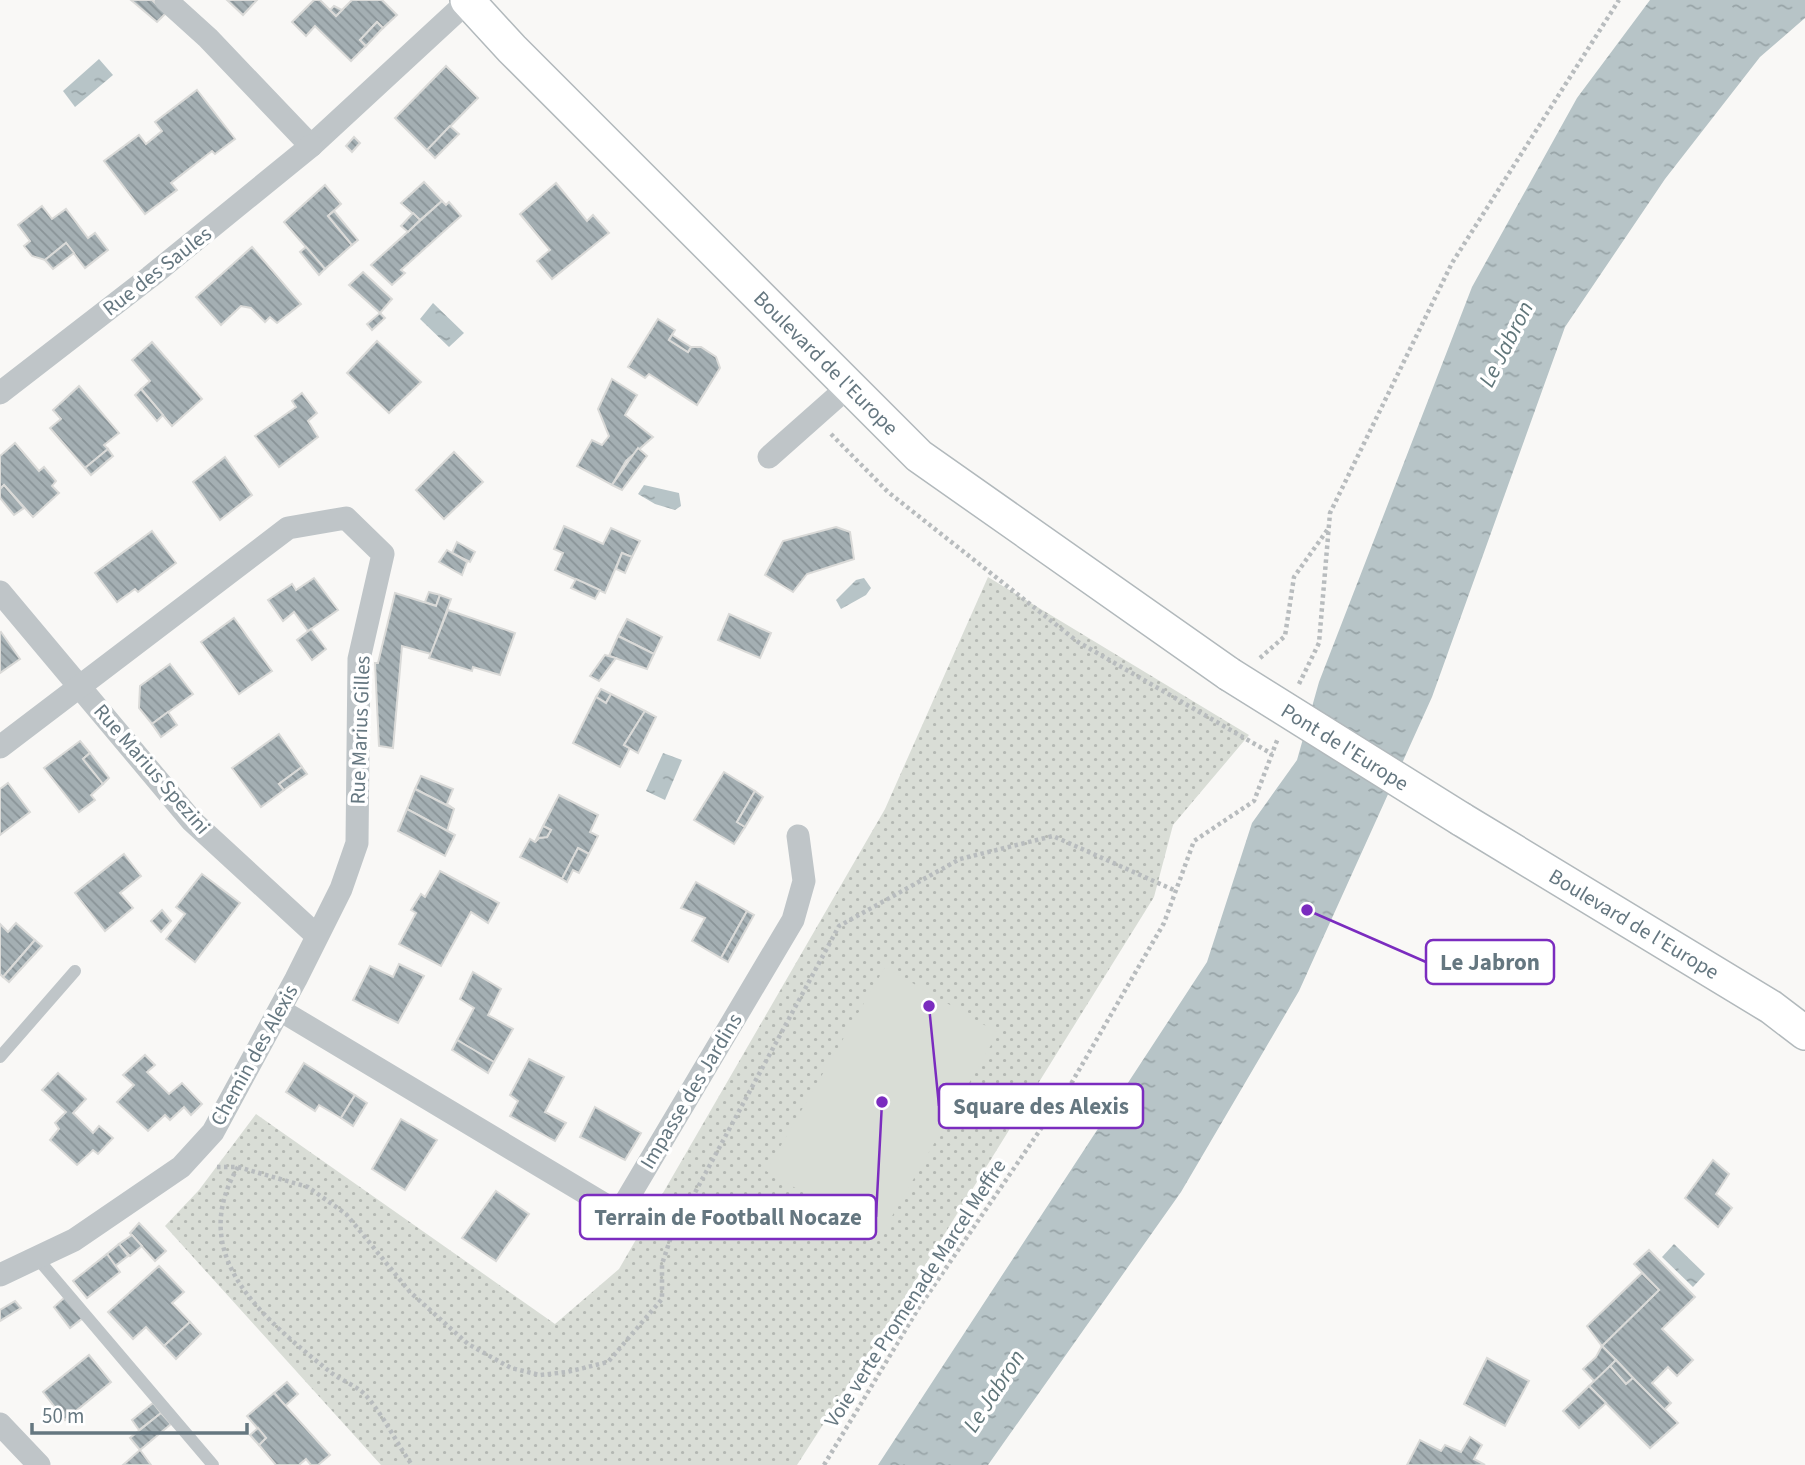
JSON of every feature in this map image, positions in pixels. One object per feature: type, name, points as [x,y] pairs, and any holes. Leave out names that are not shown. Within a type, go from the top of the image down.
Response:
[{"type":"main road","name":"Boulevard de l'Europe","points":[[468,1],[512,50],[919,456],[1233,677]]},
{"type":"main road","name":"Pont de l'Europe","points":[[1233,677],[1461,819]]},
{"type":"main road","name":"Boulevard de l'Europe","points":[[1461,819],[1771,1007],[1805,1033]]},
{"type":"street","points":[[166,0],[208,38],[312,146]]},
{"type":"street","name":"Rue des Saules","points":[[0,393],[150,277],[312,146],[468,1]]},
{"type":"street","points":[[769,457],[849,386]]},
{"type":"street","name":"Rue Marius Gilles","points":[[81,687],[288,528],[346,518],[383,554],[359,659],[357,843],[341,889],[316,934]]},
{"type":"street","name":"Rue Marius Spezini","points":[[0,592],[192,821],[316,934]]},
{"type":"street","points":[[0,747],[81,687]]},
{"type":"street","name":"Impasse des Jardins","points":[[280,1010],[619,1213],[793,920],[804,881],[798,836]]},
{"type":"street","name":"Chemin des Alexis","points":[[0,1275],[74,1240],[181,1167],[213,1132],[280,1010],[316,934]]},
{"type":"street","points":[[0,1424],[39,1465]]},
{"type":"lane","points":[[0,1057],[75,971]]},
{"type":"lane","points":[[37,1258],[213,1465]]},
{"type":"path","points":[[1298,687],[1319,643],[1330,513],[1452,262],[1619,0]]},
{"type":"path","points":[[815,418],[888,492],[1078,642],[1272,754]]},
{"type":"path","points":[[1233,677],[1285,636],[1294,577],[1329,528]]},
{"type":"path","name":"Voie verte Promenade Marcel Meffre","points":[[824,1465],[918,1309],[1068,1089],[1164,923],[1194,841],[1254,801],[1280,731]]},
{"type":"path","points":[[238,1167],[229,1181],[218,1236],[232,1276],[277,1326],[331,1373],[368,1396],[412,1465]]},
{"type":"shaded area","points":[[988,577],[1249,735],[1173,825],[1154,897],[906,1296],[797,1465],[381,1465],[165,1226],[199,1190],[256,1114],[555,1324],[619,1269],[885,809]]},
{"type":"shaded area","points":[[885,967],[998,1033],[880,1237],[766,1171]]},
{"type":"water","points":[[1650,0],[1805,0],[1805,18],[1760,57],[1665,179],[1565,327],[1432,697],[1299,991],[1181,1192],[988,1465],[878,1465],[1207,962],[1252,823],[1297,760],[1319,682],[1472,287],[1577,98]]},
{"type":"water","points":[[99,59],[113,75],[75,107],[63,91]]},
{"type":"water","points":[[433,303],[464,333],[449,347],[420,319]]},
{"type":"water","points":[[644,485],[679,493],[681,506],[675,510],[655,504],[638,494]]},
{"type":"water","points":[[864,578],[871,588],[866,595],[841,609],[836,600],[856,580]]},
{"type":"water","points":[[663,753],[682,760],[665,800],[646,791]]},
{"type":"water","points":[[1674,1244],[1705,1274],[1693,1287],[1662,1257]]},
{"type":"building","points":[[131,0],[152,0],[166,13],[157,22]]},
{"type":"building","points":[[227,0],[257,0],[243,15]]},
{"type":"building","points":[[314,0],[320,0],[336,16],[352,0],[382,0],[397,15],[383,28],[377,22],[360,40],[366,46],[351,61],[315,26],[306,36],[292,22]]},
{"type":"building","points":[[334,6],[342,10],[336,16],[330,10]]},
{"type":"building","points":[[377,22],[383,28],[366,46],[360,40]]},
{"type":"building","points":[[446,66],[478,98],[427,150],[395,118]]},
{"type":"building","points":[[197,90],[235,139],[215,154],[212,151],[171,183],[177,190],[145,214],[104,161],[139,135],[146,144],[162,131],[155,122]]},
{"type":"building","points":[[450,126],[459,134],[435,158],[427,150]]},
{"type":"building","points":[[354,137],[360,143],[352,152],[346,146]]},
{"type":"building","points":[[424,182],[442,201],[420,220],[401,203]]},
{"type":"building","points":[[556,183],[587,221],[593,215],[609,233],[552,279],[537,261],[550,250],[520,214]]},
{"type":"building","points":[[325,185],[341,204],[328,216],[352,245],[325,269],[284,222]]},
{"type":"building","points":[[442,201],[446,205],[449,202],[461,216],[401,270],[405,273],[392,285],[371,265]]},
{"type":"building","points":[[42,206],[52,219],[66,209],[88,238],[95,233],[108,250],[85,268],[66,243],[45,260],[32,256],[24,246],[30,241],[18,225]]},
{"type":"building","points":[[334,211],[358,240],[352,245],[328,216]]},
{"type":"building","points":[[413,213],[420,220],[408,232],[401,226]]},
{"type":"building","points":[[66,243],[74,253],[53,269],[45,260]]},
{"type":"building","points":[[252,247],[301,304],[277,323],[270,317],[265,322],[251,308],[241,306],[221,325],[196,297]]},
{"type":"building","points":[[306,247],[325,269],[319,275],[300,252]]},
{"type":"building","points":[[363,272],[392,299],[380,313],[349,285]]},
{"type":"building","points":[[380,313],[385,318],[372,330],[367,324]]},
{"type":"building","points":[[658,319],[675,330],[669,340],[688,352],[691,347],[701,347],[716,357],[720,368],[697,405],[649,374],[645,378],[628,367]]},
{"type":"building","points":[[672,335],[691,347],[688,352],[669,340]]},
{"type":"building","points":[[377,341],[421,382],[389,413],[347,373]]},
{"type":"building","points":[[152,342],[202,399],[172,426],[141,389],[150,381],[132,360]]},
{"type":"building","points":[[612,379],[637,395],[625,415],[653,437],[626,461],[612,485],[577,466],[592,440],[602,445],[609,436],[598,409]]},
{"type":"building","points":[[79,386],[119,433],[104,445],[108,449],[85,468],[50,428],[61,419],[53,410]]},
{"type":"building","points":[[141,389],[163,415],[157,421],[135,395]]},
{"type":"building","points":[[302,393],[317,413],[308,421],[318,437],[279,467],[255,436],[296,407],[292,401]]},
{"type":"building","points":[[15,443],[39,471],[44,467],[56,481],[52,486],[59,493],[33,517],[4,485],[0,489],[0,456]]},
{"type":"building","points":[[638,448],[647,456],[622,490],[612,485]]},
{"type":"building","points":[[108,449],[113,456],[91,475],[85,468]]},
{"type":"building","points":[[454,452],[483,482],[444,519],[416,490]]},
{"type":"building","points":[[225,457],[252,495],[220,520],[193,482]]},
{"type":"building","points":[[4,485],[24,508],[14,515],[0,498],[0,489]]},
{"type":"building","points":[[564,526],[603,544],[611,528],[640,541],[632,557],[622,553],[605,593],[555,570],[563,553],[554,549]]},
{"type":"building","points":[[836,527],[850,532],[854,559],[807,574],[793,592],[765,575],[783,541]]},
{"type":"building","points":[[152,531],[176,563],[138,592],[135,589],[117,602],[95,573]]},
{"type":"building","points":[[457,542],[475,552],[470,562],[452,553]]},
{"type":"building","points":[[447,550],[467,562],[462,575],[439,562]]},
{"type":"building","points":[[622,553],[632,557],[625,573],[616,569]]},
{"type":"building","points":[[314,578],[338,610],[308,631],[294,612],[283,621],[268,600],[292,584],[296,590]]},
{"type":"building","points":[[576,579],[600,590],[595,599],[571,588]]},
{"type":"building","points":[[429,592],[440,595],[436,606],[425,602]]},
{"type":"building","points":[[395,593],[436,606],[440,595],[451,599],[431,654],[402,646],[393,748],[379,746],[375,663],[378,663]]},
{"type":"building","points":[[448,610],[515,633],[500,675],[473,667],[472,671],[429,658]]},
{"type":"building","points":[[729,614],[771,633],[760,658],[718,640]]},
{"type":"building","points":[[234,618],[272,671],[239,694],[201,642]]},
{"type":"building","points":[[627,619],[662,637],[654,654],[618,636]]},
{"type":"building","points":[[311,629],[326,649],[312,660],[297,640]]},
{"type":"building","points":[[0,633],[20,659],[0,673]]},
{"type":"building","points":[[618,636],[654,654],[647,669],[609,656]]},
{"type":"building","points":[[605,655],[616,658],[599,681],[590,676]]},
{"type":"building","points":[[170,664],[193,694],[152,724],[139,708],[140,686]]},
{"type":"building","points":[[601,689],[611,694],[606,703],[596,697]]},
{"type":"building","points":[[611,694],[645,711],[624,745],[630,748],[620,767],[573,743],[596,697],[606,703]]},
{"type":"building","points":[[645,711],[656,717],[638,753],[624,745]]},
{"type":"building","points":[[168,712],[177,725],[161,737],[152,724]]},
{"type":"building","points":[[279,734],[302,767],[279,784],[284,790],[261,807],[232,768]]},
{"type":"building","points":[[80,741],[90,753],[83,759],[103,784],[91,795],[95,800],[79,812],[44,768]]},
{"type":"building","points":[[90,753],[109,778],[103,784],[83,759]]},
{"type":"building","points":[[302,767],[307,774],[284,790],[279,784]]},
{"type":"building","points":[[724,772],[755,791],[737,822],[745,827],[734,844],[694,820]]},
{"type":"building","points":[[421,776],[453,789],[447,804],[454,809],[415,789]]},
{"type":"building","points":[[8,783],[30,812],[0,835],[0,789]]},
{"type":"building","points":[[415,789],[454,809],[447,831],[407,809]]},
{"type":"building","points":[[755,791],[763,797],[745,827],[737,822]]},
{"type":"building","points":[[559,795],[598,815],[590,832],[598,836],[589,854],[578,848],[562,879],[520,857],[530,839],[535,842],[539,838],[547,837],[551,830],[543,826]]},
{"type":"building","points":[[407,809],[455,835],[445,856],[398,831]]},
{"type":"building","points":[[543,826],[551,830],[547,837],[539,838],[535,842]]},
{"type":"building","points":[[578,848],[589,854],[579,873],[573,870],[567,882],[562,879]]},
{"type":"building","points":[[124,854],[141,876],[120,893],[133,908],[105,931],[75,893]]},
{"type":"building","points":[[440,871],[499,903],[488,923],[471,912],[441,966],[399,944],[416,913],[411,910],[421,894],[425,897]]},
{"type":"building","points":[[202,874],[240,903],[195,962],[166,939],[185,914],[176,907]]},
{"type":"building","points":[[696,882],[747,911],[721,958],[692,941],[705,918],[681,908]]},
{"type":"building","points":[[162,910],[171,921],[161,932],[151,921]]},
{"type":"building","points":[[747,911],[754,915],[728,962],[721,958]]},
{"type":"building","points":[[16,923],[35,940],[3,977],[0,974],[0,924],[8,932]]},
{"type":"building","points":[[35,940],[42,946],[9,982],[3,977]]},
{"type":"building","points":[[399,964],[424,976],[398,1023],[353,1000],[370,966],[393,977]]},
{"type":"building","points":[[473,972],[501,989],[488,1015],[513,1029],[494,1062],[457,1040],[474,1008],[460,999]]},
{"type":"building","points":[[457,1040],[494,1062],[488,1073],[452,1050]]},
{"type":"building","points":[[145,1055],[155,1065],[147,1072],[169,1094],[182,1083],[202,1104],[191,1115],[184,1107],[170,1120],[165,1115],[148,1131],[117,1102],[134,1085],[123,1075]]},
{"type":"building","points":[[529,1059],[564,1077],[545,1112],[566,1123],[555,1141],[510,1116],[518,1101],[510,1095]]},
{"type":"building","points":[[304,1063],[355,1095],[341,1118],[319,1105],[315,1111],[286,1092]]},
{"type":"building","points":[[58,1073],[86,1099],[73,1113],[93,1133],[99,1126],[113,1138],[98,1154],[93,1150],[77,1165],[50,1140],[59,1129],[55,1123],[66,1112],[42,1090]]},
{"type":"building","points":[[355,1095],[367,1103],[353,1126],[341,1118]]},
{"type":"building","points":[[595,1107],[641,1133],[625,1160],[580,1137]]},
{"type":"building","points":[[401,1119],[437,1140],[405,1190],[372,1169]]},
{"type":"building","points":[[1713,1160],[1729,1174],[1716,1194],[1732,1208],[1718,1227],[1685,1198]]},
{"type":"building","points":[[496,1191],[529,1214],[496,1261],[462,1238]]},
{"type":"building","points":[[139,1223],[166,1251],[155,1261],[130,1233]]},
{"type":"building","points":[[132,1235],[142,1246],[130,1256],[119,1244]]},
{"type":"building","points":[[119,1244],[128,1256],[115,1266],[107,1254]]},
{"type":"building","points":[[1649,1250],[1695,1297],[1662,1329],[1693,1360],[1677,1376],[1668,1367],[1652,1383],[1671,1403],[1664,1410],[1602,1346],[1659,1290],[1634,1264]]},
{"type":"building","points":[[107,1254],[120,1272],[87,1298],[73,1281]]},
{"type":"building","points":[[159,1266],[184,1292],[172,1303],[190,1322],[164,1346],[146,1327],[133,1339],[108,1312]]},
{"type":"building","points":[[1642,1273],[1659,1290],[1602,1346],[1587,1326]]},
{"type":"building","points":[[65,1297],[83,1318],[70,1328],[54,1307]]},
{"type":"building","points":[[15,1301],[21,1308],[0,1321],[0,1310]]},
{"type":"building","points":[[190,1322],[201,1334],[176,1359],[164,1346]]},
{"type":"building","points":[[1602,1346],[1616,1360],[1595,1382],[1583,1369],[1596,1357]]},
{"type":"building","points":[[89,1355],[111,1382],[65,1420],[43,1392]]},
{"type":"building","points":[[1487,1358],[1529,1381],[1505,1426],[1464,1404]]},
{"type":"building","points":[[1616,1360],[1633,1378],[1626,1384],[1610,1366]]},
{"type":"building","points":[[1610,1366],[1626,1384],[1633,1378],[1678,1423],[1650,1448],[1589,1386]]},
{"type":"building","points":[[287,1382],[298,1394],[285,1406],[274,1393]]},
{"type":"building","points":[[1589,1386],[1606,1403],[1579,1428],[1563,1411]]},
{"type":"building","points":[[274,1393],[330,1455],[318,1465],[311,1465],[306,1459],[299,1465],[276,1465],[259,1445],[266,1438],[247,1416]]},
{"type":"building","points":[[153,1403],[161,1413],[139,1430],[132,1420]]},
{"type":"building","points":[[161,1413],[171,1424],[140,1450],[130,1438]]},
{"type":"building","points":[[258,1428],[266,1438],[259,1445],[250,1435]]},
{"type":"building","points":[[1470,1437],[1482,1445],[1474,1459],[1485,1465],[1407,1465],[1420,1440],[1441,1451],[1445,1445],[1461,1452]]},
{"type":"building","points":[[140,1450],[151,1465],[123,1465]]},
{"type":"place","name":"Le Jabron","points":[[1307,910]]},
{"type":"place","name":"Square des Alexis","points":[[929,1006]]},
{"type":"place","name":"Terrain de Football Nocaze","points":[[882,1102]]}]
